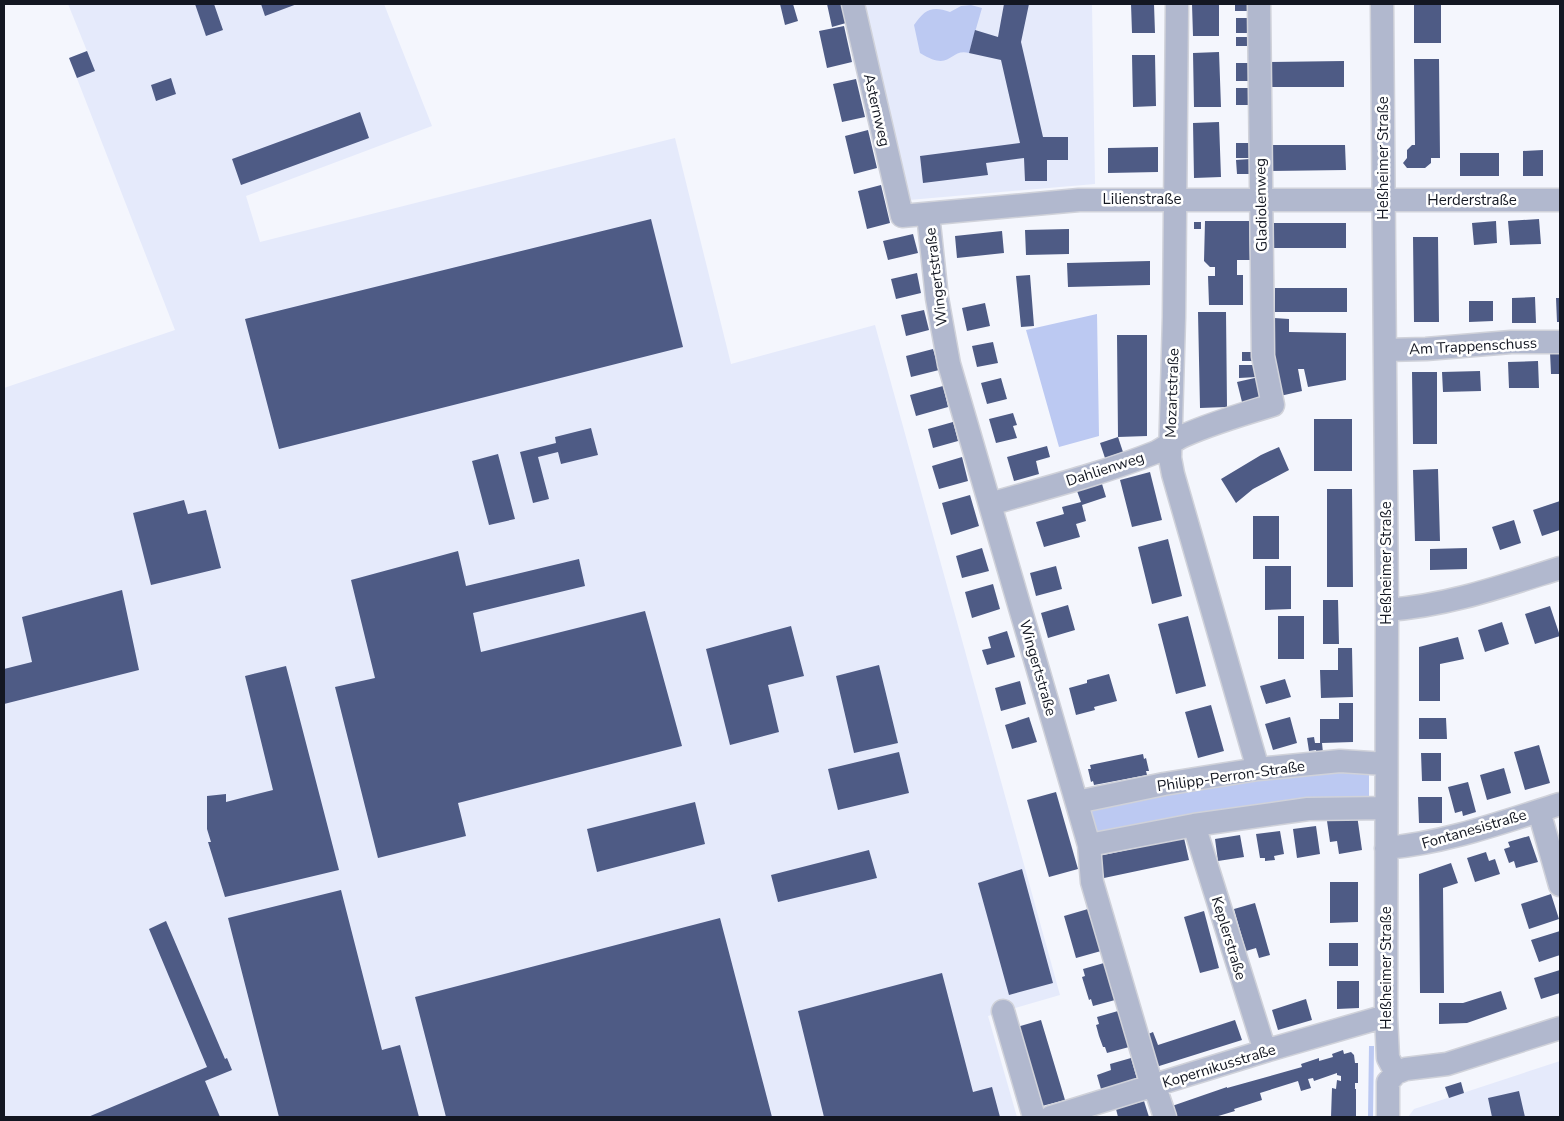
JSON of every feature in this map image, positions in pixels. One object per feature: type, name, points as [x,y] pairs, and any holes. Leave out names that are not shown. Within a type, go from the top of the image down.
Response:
[{"type":"street","name":"Asternweg","points":[[853,4],[902,216]]},
{"type":"street","name":"Mozartstraße","points":[[1177,4],[1170,458],[1258,769]]},
{"type":"street","name":"Gladiolenweg","points":[[1259,4],[1263,356],[1273,405]]},
{"type":"street","name":"Heßheimer Straße","points":[[1382,4],[1387,610],[1385,808],[1386,1016],[1388,1058],[1396,1073]]},
{"type":"street","name":"Lilienstraße","points":[[902,216],[1078,200],[1384,200]]},
{"type":"street","name":"Herderstraße","points":[[1384,200],[1560,200]]},
{"type":"street","name":"Wingertstraße","points":[[928,214],[942,333],[957,392],[1089,845],[1092,882],[1152,1086],[1158,1096],[1165,1117]]},
{"type":"street","name":"Am Trappenschuss","points":[[1385,350],[1426,349],[1511,342],[1560,342]]},
{"type":"street","name":"Dahlienweg","points":[[990,504],[1089,476],[1155,452],[1170,442],[1230,418],[1273,405]]},
{"type":"street","points":[[1387,610],[1415,608],[1442,603],[1560,568]]},
{"type":"street","name":"Philipp-Perron-Straße","points":[[1077,802],[1164,784],[1258,769],[1340,761],[1386,764]]},
{"type":"street","name":"Fontanesistraße","points":[[1386,848],[1446,839],[1560,804]]},
{"type":"street","points":[[1089,845],[1194,825],[1308,809],[1385,808]]},
{"type":"street","points":[[1539,811],[1560,885]]},
{"type":"street","name":"Keplerstraße","points":[[1194,825],[1265,1051]]},
{"type":"street","points":[[1003,1011],[1034,1117]]},
{"type":"street","name":"Kopernikusstraße","points":[[1052,1117],[1265,1051],[1386,1016]]},
{"type":"street","points":[[1388,1117],[1388,1082],[1396,1073],[1406,1069],[1447,1064],[1560,1028]]},
{"type":"shaded area","points":[[68,4],[384,4],[432,126],[246,196],[260,242],[675,138],[731,364],[875,325],[1060,995],[988,1016],[1017,1117],[4,1117],[4,388],[175,330],[69,58],[87,51]]},
{"type":"shaded area","points":[[863,4],[1092,4],[1095,184],[909,200]]},
{"type":"shaded area","points":[[971,5],[982,8],[969,53],[962,52],[949,59],[938,61],[920,53],[914,25],[925,12],[938,9],[950,12],[961,6]]},
{"type":"shaded area","points":[[1097,314],[1099,436],[1059,447],[1026,330]]},
{"type":"shaded area","points":[[1369,765],[1369,806],[1093,841],[1083,804],[1165,788]]},
{"type":"shaded area","points":[[1369,1046],[1374,1046],[1373,1117],[1368,1117]]},
{"type":"shaded area","points":[[1560,1061],[1560,1117],[1408,1117],[1414,1109]]},
{"type":"building","points":[[195,4],[214,4],[223,30],[206,36]]},
{"type":"building","points":[[261,4],[297,4],[265,16]]},
{"type":"building","points":[[780,4],[793,4],[798,21],[785,25]]},
{"type":"building","points":[[827,4],[841,4],[846,23],[832,27]]},
{"type":"building","points":[[1004,4],[1029,4],[1021,42],[1043,137],[1068,137],[1068,160],[1047,160],[1047,181],[1025,181],[1024,158],[986,163],[988,175],[923,183],[920,156],[1020,143],[1001,60],[969,53],[975,30],[998,37]]},
{"type":"building","points":[[1131,4],[1154,4],[1155,33],[1132,33]]},
{"type":"building","points":[[1192,4],[1219,4],[1219,36],[1193,36]]},
{"type":"building","points":[[1235,4],[1249,4],[1249,11],[1235,11]]},
{"type":"building","points":[[1414,4],[1441,4],[1441,43],[1414,43]]},
{"type":"building","points":[[1236,18],[1249,18],[1249,33],[1236,33]]},
{"type":"building","points":[[844,26],[852,62],[827,68],[819,31]]},
{"type":"building","points":[[1236,37],[1249,37],[1249,46],[1236,46]]},
{"type":"building","points":[[87,51],[95,71],[77,78],[69,58]]},
{"type":"building","points":[[1219,52],[1221,107],[1194,107],[1193,53]]},
{"type":"building","points":[[1132,55],[1155,55],[1156,106],[1133,107]]},
{"type":"building","points":[[1414,59],[1439,59],[1440,158],[1431,158],[1431,163],[1425,168],[1407,168],[1403,163],[1407,158],[1407,150],[1412,145],[1415,145]]},
{"type":"building","points":[[1344,61],[1344,87],[1268,87],[1268,62]]},
{"type":"building","points":[[1236,63],[1250,63],[1250,81],[1236,81]]},
{"type":"building","points":[[171,78],[176,94],[156,101],[151,85]]},
{"type":"building","points":[[856,79],[865,117],[842,122],[833,84]]},
{"type":"building","points":[[1236,88],[1250,88],[1250,105],[1236,105]]},
{"type":"building","points":[[360,112],[369,138],[241,185],[232,159]]},
{"type":"building","points":[[1219,122],[1221,177],[1194,178],[1193,123]]},
{"type":"building","points":[[868,130],[877,168],[854,174],[845,136]]},
{"type":"building","points":[[1236,143],[1250,143],[1250,158],[1236,158]]},
{"type":"building","points":[[1269,145],[1345,145],[1346,170],[1270,171]]},
{"type":"building","points":[[1158,147],[1158,172],[1108,173],[1108,148]]},
{"type":"building","points":[[1543,150],[1543,176],[1523,176],[1523,151]]},
{"type":"building","points":[[1460,153],[1499,153],[1499,176],[1460,176]]},
{"type":"building","points":[[1250,159],[1250,174],[1237,174],[1236,160]]},
{"type":"building","points":[[881,185],[890,223],[867,229],[858,191]]},
{"type":"building","points":[[651,219],[683,347],[279,449],[245,319]]},
{"type":"building","points":[[1539,219],[1541,244],[1510,245],[1508,221]]},
{"type":"building","points":[[1205,221],[1249,221],[1250,260],[1237,260],[1237,275],[1243,275],[1243,305],[1209,305],[1208,276],[1215,276],[1215,267],[1210,267],[1204,261]]},
{"type":"building","points":[[1496,221],[1497,243],[1474,245],[1472,223]]},
{"type":"building","points":[[1194,222],[1201,222],[1201,229],[1194,229]]},
{"type":"building","points":[[1268,223],[1346,223],[1346,248],[1267,248]]},
{"type":"building","points":[[1069,229],[1069,254],[1026,255],[1025,230]]},
{"type":"building","points":[[1002,231],[1004,253],[957,258],[955,236]]},
{"type":"building","points":[[913,234],[918,253],[888,260],[883,241]]},
{"type":"building","points":[[1413,237],[1438,237],[1439,322],[1414,322]]},
{"type":"building","points":[[1150,261],[1150,285],[1068,287],[1067,263]]},
{"type":"building","points":[[917,273],[921,293],[896,299],[891,279]]},
{"type":"building","points":[[1030,275],[1034,326],[1021,327],[1016,276]]},
{"type":"building","points":[[1275,288],[1347,288],[1347,312],[1275,312]]},
{"type":"building","points":[[1535,297],[1536,323],[1512,323],[1512,298]]},
{"type":"building","points":[[1556,298],[1560,298],[1560,322],[1557,322]]},
{"type":"building","points":[[1469,301],[1493,301],[1493,321],[1469,322]]},
{"type":"building","points":[[985,303],[990,326],[967,331],[962,308]]},
{"type":"building","points":[[924,310],[929,330],[906,336],[901,315]]},
{"type":"building","points":[[1198,312],[1226,312],[1227,407],[1200,408]]},
{"type":"building","points":[[1274,318],[1289,319],[1289,332],[1346,333],[1346,380],[1308,387],[1304,369],[1298,369],[1302,391],[1280,396],[1271,353],[1275,352]]},
{"type":"building","points":[[1117,335],[1147,335],[1147,436],[1118,437]]},
{"type":"building","points":[[993,342],[998,363],[977,367],[972,346]]},
{"type":"building","points":[[933,349],[939,370],[911,377],[906,356]]},
{"type":"building","points":[[1242,352],[1257,352],[1257,361],[1242,361]]},
{"type":"building","points":[[1550,352],[1560,352],[1560,374],[1551,374]]},
{"type":"building","points":[[1538,361],[1539,388],[1509,388],[1508,362]]},
{"type":"building","points":[[1239,365],[1257,365],[1257,377],[1239,378]]},
{"type":"building","points":[[1480,371],[1481,391],[1443,392],[1442,372]]},
{"type":"building","points":[[1412,372],[1437,372],[1437,444],[1413,444]]},
{"type":"building","points":[[1259,377],[1265,401],[1243,406],[1237,382]]},
{"type":"building","points":[[1001,378],[1007,399],[987,404],[981,383]]},
{"type":"building","points":[[943,386],[948,407],[916,416],[910,395]]},
{"type":"building","points":[[1013,413],[1017,425],[1013,426],[1017,438],[996,443],[989,419]]},
{"type":"building","points":[[1314,419],[1352,419],[1352,471],[1314,471]]},
{"type":"building","points":[[953,422],[958,441],[933,448],[928,429]]},
{"type":"building","points":[[591,428],[598,455],[561,464],[558,452],[538,457],[549,499],[533,503],[520,452],[556,443],[555,437]]},
{"type":"building","points":[[1118,437],[1123,452],[1105,458],[1100,443]]},
{"type":"building","points":[[1047,446],[1050,457],[1036,461],[1039,474],[1014,481],[1007,457]]},
{"type":"building","points":[[1279,447],[1289,470],[1253,489],[1236,503],[1221,479],[1261,455]]},
{"type":"building","points":[[498,454],[515,519],[489,525],[472,461]]},
{"type":"building","points":[[962,457],[968,481],[939,489],[932,466]]},
{"type":"building","points":[[1438,469],[1440,541],[1415,541],[1413,470]]},
{"type":"building","points":[[1150,472],[1162,520],[1132,527],[1120,480]]},
{"type":"building","points":[[1102,484],[1106,497],[1082,505],[1086,521],[1076,524],[1080,537],[1044,547],[1036,522],[1064,514],[1062,507],[1081,502],[1077,491]]},
{"type":"building","points":[[1327,489],[1352,489],[1353,587],[1327,587]]},
{"type":"building","points":[[970,495],[979,526],[951,535],[942,503]]},
{"type":"building","points":[[184,500],[188,514],[206,510],[221,568],[151,585],[133,513]]},
{"type":"building","points":[[1560,501],[1560,530],[1542,536],[1533,510]]},
{"type":"building","points":[[1253,516],[1279,516],[1279,559],[1253,559]]},
{"type":"building","points":[[1514,520],[1521,543],[1500,550],[1492,527]]},
{"type":"building","points":[[1168,539],[1182,596],[1152,604],[1138,547]]},
{"type":"building","points":[[982,548],[989,571],[962,578],[956,556]]},
{"type":"building","points":[[1467,548],[1467,569],[1430,570],[1430,549]]},
{"type":"building","points":[[458,551],[466,586],[579,559],[585,586],[473,613],[481,652],[645,611],[682,746],[458,803],[466,836],[378,858],[335,687],[375,678],[351,580]]},
{"type":"building","points":[[1056,566],[1062,589],[1036,596],[1030,573]]},
{"type":"building","points":[[1265,566],[1291,566],[1291,609],[1265,610]]},
{"type":"building","points":[[993,584],[1000,609],[972,618],[965,592]]},
{"type":"building","points":[[122,590],[139,670],[4,704],[4,669],[32,662],[22,617]]},
{"type":"building","points":[[1323,600],[1338,600],[1339,644],[1323,644]]},
{"type":"building","points":[[1068,605],[1075,630],[1048,638],[1041,613]]},
{"type":"building","points":[[1550,606],[1560,636],[1535,644],[1525,614]]},
{"type":"building","points":[[1188,616],[1206,686],[1176,694],[1158,624]]},
{"type":"building","points":[[1278,616],[1304,616],[1304,659],[1278,659]]},
{"type":"building","points":[[1502,622],[1509,644],[1485,652],[1478,630]]},
{"type":"building","points":[[791,626],[804,676],[768,685],[779,732],[730,745],[706,649]]},
{"type":"building","points":[[1007,631],[1015,657],[987,665],[982,650],[991,648],[988,637]]},
{"type":"building","points":[[1458,637],[1464,659],[1440,664],[1440,701],[1419,701],[1419,647]]},
{"type":"building","points":[[1338,648],[1352,648],[1353,697],[1321,698],[1320,670],[1338,670]]},
{"type":"building","points":[[879,665],[898,743],[854,753],[836,676]]},
{"type":"building","points":[[286,666],[339,870],[225,897],[208,842],[211,842],[207,829],[207,796],[226,794],[226,802],[273,790],[245,676]]},
{"type":"building","points":[[1109,674],[1117,701],[1094,707],[1095,710],[1076,715],[1069,688],[1087,683],[1087,680]]},
{"type":"building","points":[[1285,679],[1291,697],[1266,704],[1260,686]]},
{"type":"building","points":[[1020,681],[1026,704],[1001,711],[995,688]]},
{"type":"building","points":[[1339,703],[1353,703],[1353,742],[1322,743],[1323,753],[1317,754],[1316,750],[1309,751],[1307,738],[1314,737],[1315,743],[1320,743],[1320,719],[1339,719]]},
{"type":"building","points":[[1211,705],[1224,751],[1198,758],[1185,712]]},
{"type":"building","points":[[1029,717],[1037,742],[1012,749],[1005,725]]},
{"type":"building","points":[[1290,717],[1297,743],[1273,750],[1265,724]]},
{"type":"building","points":[[1419,718],[1446,718],[1447,739],[1419,739]]},
{"type":"building","points":[[1539,745],[1550,783],[1525,790],[1514,752]]},
{"type":"building","points":[[899,752],[909,793],[838,810],[828,769]]},
{"type":"building","points":[[1421,753],[1441,753],[1441,781],[1422,781]]},
{"type":"building","points":[[1143,754],[1149,771],[1146,771],[1147,775],[1094,785],[1093,781],[1091,782],[1088,769],[1091,769],[1090,765]]},
{"type":"building","points":[[1504,768],[1511,793],[1487,800],[1480,775]]},
{"type":"building","points":[[1468,782],[1476,812],[1463,816],[1462,811],[1455,813],[1448,787]]},
{"type":"building","points":[[1056,792],[1078,869],[1049,877],[1027,800]]},
{"type":"building","points":[[1418,797],[1442,797],[1442,823],[1419,823]]},
{"type":"building","points":[[695,802],[705,844],[597,872],[587,829]]},
{"type":"building","points":[[1357,815],[1362,850],[1339,854],[1337,841],[1330,842],[1327,821]]},
{"type":"building","points":[[1316,826],[1320,854],[1297,858],[1293,829]]},
{"type":"building","points":[[1280,831],[1284,854],[1274,856],[1275,860],[1265,861],[1265,858],[1260,858],[1256,834]]},
{"type":"building","points":[[1240,835],[1244,857],[1218,861],[1215,839]]},
{"type":"building","points":[[1529,836],[1538,862],[1516,868],[1514,861],[1509,863],[1504,849],[1510,847],[1508,842]]},
{"type":"building","points":[[1184,838],[1189,860],[1104,878],[1099,856]]},
{"type":"building","points":[[869,850],[877,878],[778,902],[771,875]]},
{"type":"building","points":[[1486,852],[1489,861],[1495,859],[1500,874],[1475,882],[1467,858]]},
{"type":"building","points":[[1451,863],[1458,883],[1443,888],[1444,993],[1420,993],[1419,874]]},
{"type":"building","points":[[1022,869],[1053,983],[1009,995],[978,883]]},
{"type":"building","points":[[1330,882],[1358,882],[1358,922],[1330,923]]},
{"type":"building","points":[[341,890],[382,1050],[400,1045],[419,1117],[279,1117],[228,918]]},
{"type":"building","points":[[1551,894],[1559,919],[1529,929],[1521,904]]},
{"type":"building","points":[[1255,903],[1270,955],[1259,958],[1256,948],[1246,951],[1234,909]]},
{"type":"building","points":[[1088,909],[1101,951],[1076,958],[1064,916]]},
{"type":"building","points":[[1204,911],[1219,968],[1200,973],[1184,917]]},
{"type":"building","points":[[720,918],[772,1117],[446,1117],[415,997]]},
{"type":"building","points":[[166,921],[225,1059],[227,1058],[232,1070],[205,1081],[220,1117],[88,1117],[207,1067],[149,929]]},
{"type":"building","points":[[1560,931],[1560,955],[1539,962],[1531,940]]},
{"type":"building","points":[[1329,943],[1358,943],[1358,966],[1329,966]]},
{"type":"building","points":[[1104,963],[1115,1000],[1093,1006],[1091,999],[1089,1000],[1082,977],[1085,976],[1083,969]]},
{"type":"building","points":[[1560,970],[1560,993],[1541,999],[1534,978]]},
{"type":"building","points":[[942,973],[973,1092],[992,1087],[1000,1117],[824,1117],[798,1011]]},
{"type":"building","points":[[1337,981],[1359,981],[1359,1008],[1337,1009]]},
{"type":"building","points":[[1501,991],[1507,1009],[1467,1023],[1439,1024],[1439,1003],[1463,1003]]},
{"type":"building","points":[[1306,999],[1312,1020],[1278,1030],[1272,1010]]},
{"type":"building","points":[[1118,1011],[1129,1047],[1107,1053],[1099,1036],[1096,1025],[1099,1024],[1097,1017]]},
{"type":"building","points":[[1041,1020],[1065,1100],[1042,1106],[1017,1027]]},
{"type":"building","points":[[1235,1020],[1242,1040],[1156,1067],[1146,1035],[1153,1032],[1158,1045]]},
{"type":"building","points":[[1343,1050],[1344,1054],[1351,1052],[1354,1055],[1355,1063],[1358,1063],[1358,1083],[1355,1083],[1356,1117],[1331,1117],[1332,1088],[1336,1089],[1337,1080],[1341,1081],[1341,1076],[1337,1075],[1337,1073],[1314,1081],[1313,1078],[1308,1079],[1311,1088],[1301,1091],[1298,1081],[1260,1093],[1262,1100],[1215,1117],[1175,1117],[1172,1106],[1227,1087],[1302,1067],[1301,1064],[1319,1058],[1319,1061],[1333,1057],[1332,1054]]},
{"type":"building","points":[[1131,1058],[1137,1079],[1101,1089],[1097,1075],[1111,1070],[1110,1064]]},
{"type":"building","points":[[1461,1082],[1464,1093],[1449,1098],[1445,1087]]},
{"type":"building","points":[[1519,1091],[1525,1117],[1492,1117],[1488,1098]]},
{"type":"building","points":[[1144,1101],[1149,1117],[1118,1117],[1116,1109]]}]
